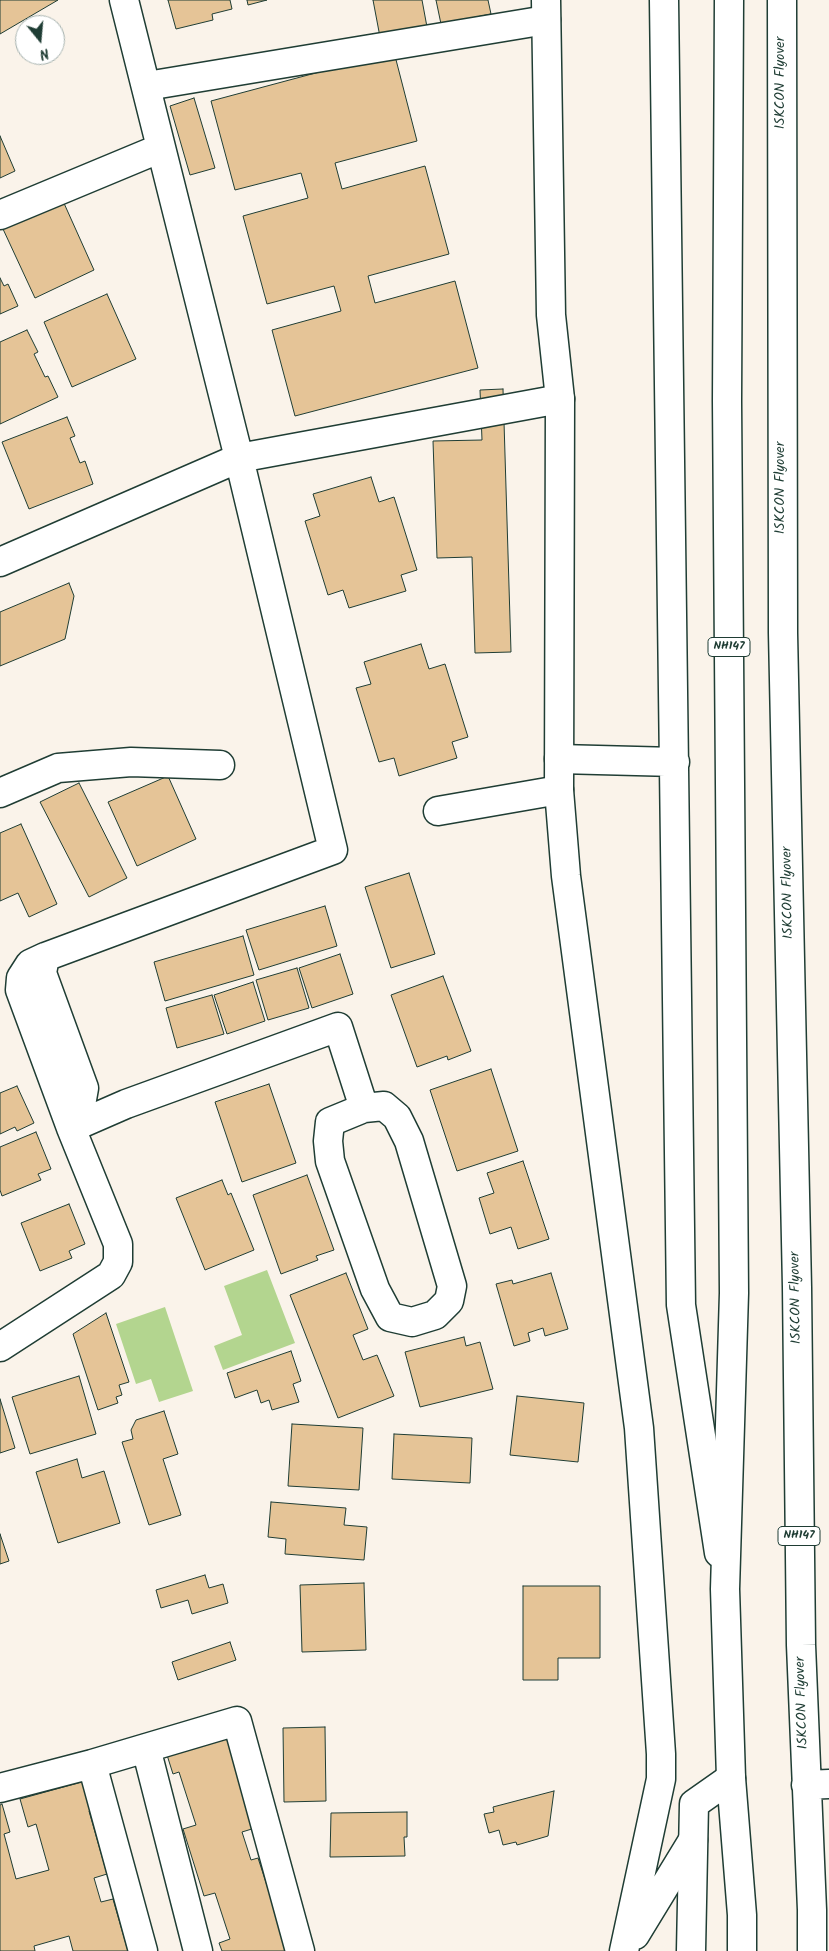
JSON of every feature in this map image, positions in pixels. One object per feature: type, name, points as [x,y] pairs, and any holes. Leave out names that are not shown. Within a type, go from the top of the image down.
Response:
[{"type":"main road","points":[[0,1347],[111,1275],[118,1262],[118,1244],[70,1128],[20,990],[21,978],[30,964],[333,850],[239,458],[124,0]]},
{"type":"main road","points":[[664,0],[681,1305],[724,1589]]},
{"type":"main road","name":"NH147","points":[[729,0],[727,401],[734,1293],[724,1589],[731,1778],[742,1916],[742,1951]]},
{"type":"main road","name":"ISKCON Flyover","points":[[782,0],[783,633],[797,1287],[800,1645],[818,1785]]},
{"type":"main road","points":[[147,86],[546,10],[551,315],[560,399],[559,790],[566,876],[639,1428],[661,1754],[661,1779],[625,1951]]},
{"type":"main road","points":[[0,214],[160,148]]},
{"type":"main road","points":[[0,562],[239,458],[560,399]]},
{"type":"main road","points":[[559,758],[675,762]]},
{"type":"main road","points":[[0,793],[58,768],[131,762],[220,765]]},
{"type":"main road","points":[[438,811],[559,790]]},
{"type":"main road","points":[[70,1128],[126,1104],[338,1027],[364,1108]]},
{"type":"main road","points":[[384,1106],[397,1117],[409,1141],[452,1286],[449,1301],[435,1315],[412,1322],[390,1317],[375,1289],[330,1161],[328,1141],[330,1122],[364,1108],[384,1106]]},
{"type":"main road","points":[[0,1788],[92,1764],[237,1721],[300,1951]]},
{"type":"main road","points":[[146,1748],[198,1951]]},
{"type":"main road","points":[[92,1764],[143,1951]]},
{"type":"main road","points":[[691,1951],[694,1804],[731,1778]]},
{"type":"main road","name":"NH147","points":[[812,1951],[818,1785]]},
{"type":"main road","points":[[625,1951],[692,1840]]},
{"type":"green space","points":[[267,1270],[295,1343],[223,1370],[214,1346],[242,1335],[224,1286]]},
{"type":"green space","points":[[165,1307],[193,1391],[159,1402],[151,1379],[136,1384],[116,1324]]},
{"type":"building","points":[[0,0],[58,0],[32,15],[15,15],[15,25],[0,34]]},
{"type":"building","points":[[168,0],[230,0],[232,9],[212,14],[213,20],[176,29]]},
{"type":"building","points":[[247,0],[267,0],[248,5]]},
{"type":"building","points":[[373,0],[422,0],[427,27],[380,37]]},
{"type":"building","points":[[436,0],[488,0],[491,14],[441,24]]},
{"type":"building","points":[[394,52],[417,141],[335,163],[342,189],[425,166],[449,254],[368,276],[375,303],[455,281],[478,368],[295,416],[272,330],[341,311],[334,286],[267,304],[243,216],[308,198],[301,173],[235,190],[211,101]]},
{"type":"building","points":[[194,98],[215,168],[190,175],[170,106]]},
{"type":"building","points":[[0,136],[15,171],[0,178]]},
{"type":"building","points":[[63,201],[94,270],[35,298],[3,229]]},
{"type":"building","points":[[0,278],[4,286],[8,284],[18,306],[0,314]]},
{"type":"building","points":[[107,294],[136,359],[72,387],[44,322]]},
{"type":"building","points":[[27,330],[38,352],[34,354],[45,377],[48,376],[58,397],[0,424],[0,342]]},
{"type":"building","points":[[503,389],[511,652],[475,653],[472,557],[437,558],[433,441],[482,440],[480,390]]},
{"type":"building","points":[[67,417],[75,436],[70,438],[80,463],[85,461],[93,484],[29,509],[2,442]]},
{"type":"building","points":[[371,477],[379,502],[394,497],[417,570],[401,575],[406,591],[349,608],[343,590],[328,595],[305,521],[320,516],[313,494]]},
{"type":"building","points":[[69,583],[74,596],[65,639],[0,666],[0,612]]},
{"type":"building","points":[[421,644],[429,669],[445,664],[468,737],[452,742],[457,758],[399,776],[394,758],[379,762],[356,688],[371,684],[364,662]]},
{"type":"building","points":[[168,776],[196,839],[137,866],[108,802]]},
{"type":"building","points":[[79,783],[127,878],[89,897],[40,802]]},
{"type":"building","points":[[21,824],[57,904],[29,917],[18,893],[0,901],[0,833]]},
{"type":"building","points":[[409,873],[435,954],[391,968],[365,887]]},
{"type":"building","points":[[325,906],[337,946],[259,970],[246,930]]},
{"type":"building","points":[[243,936],[254,975],[165,1001],[154,962]]},
{"type":"building","points":[[340,954],[353,994],[312,1008],[299,968]]},
{"type":"building","points":[[297,968],[309,1008],[268,1020],[256,980]]},
{"type":"building","points":[[443,976],[471,1051],[448,1060],[447,1056],[417,1067],[391,995]]},
{"type":"building","points":[[253,982],[265,1021],[227,1034],[214,995]]},
{"type":"building","points":[[212,995],[224,1034],[177,1048],[166,1008]]},
{"type":"building","points":[[491,1069],[518,1151],[457,1171],[430,1090]]},
{"type":"building","points":[[269,1084],[296,1163],[242,1182],[215,1102]]},
{"type":"building","points":[[17,1086],[34,1123],[17,1131],[15,1127],[0,1134],[0,1093]]},
{"type":"building","points":[[36,1132],[51,1169],[38,1174],[41,1180],[2,1196],[0,1190],[0,1147]]},
{"type":"building","points":[[523,1161],[549,1239],[518,1249],[511,1227],[490,1234],[479,1198],[494,1193],[487,1173]]},
{"type":"building","points":[[307,1175],[334,1250],[316,1256],[318,1260],[281,1274],[253,1195]]},
{"type":"building","points":[[222,1180],[228,1195],[231,1193],[254,1250],[205,1270],[176,1198]]},
{"type":"building","points":[[69,1204],[85,1244],[69,1251],[72,1258],[40,1271],[21,1223]]},
{"type":"building","points":[[346,1273],[368,1329],[353,1335],[363,1360],[377,1355],[394,1396],[338,1418],[290,1295]]},
{"type":"building","points":[[551,1273],[568,1329],[545,1336],[543,1328],[528,1333],[530,1341],[514,1346],[496,1284],[512,1280],[513,1284]]},
{"type":"building","points":[[106,1313],[129,1382],[119,1385],[122,1395],[116,1397],[118,1403],[98,1410],[73,1334]]},
{"type":"building","points":[[464,1337],[466,1346],[480,1342],[493,1389],[420,1407],[405,1352]]},
{"type":"building","points":[[291,1351],[301,1381],[293,1384],[299,1402],[272,1410],[269,1400],[261,1403],[257,1390],[235,1398],[227,1373]]},
{"type":"building","points":[[79,1376],[96,1434],[30,1454],[12,1397]]},
{"type":"building","points":[[517,1396],[584,1403],[578,1462],[510,1455]]},
{"type":"building","points":[[0,1399],[15,1448],[0,1453]]},
{"type":"building","points":[[164,1411],[178,1454],[163,1459],[181,1515],[149,1525],[122,1442],[133,1439],[131,1430],[136,1420]]},
{"type":"building","points":[[292,1424],[363,1428],[359,1490],[288,1486]]},
{"type":"building","points":[[394,1434],[472,1438],[470,1483],[392,1479]]},
{"type":"building","points":[[77,1459],[82,1478],[104,1471],[120,1523],[58,1543],[36,1472]]},
{"type":"building","points":[[271,1502],[346,1508],[344,1525],[367,1527],[364,1560],[285,1554],[286,1539],[268,1537]]},
{"type":"building","points":[[0,1534],[9,1561],[0,1564]]},
{"type":"building","points":[[205,1575],[209,1588],[223,1584],[228,1603],[192,1614],[188,1600],[161,1608],[156,1590]]},
{"type":"building","points":[[364,1583],[366,1650],[302,1652],[300,1585]]},
{"type":"building","points":[[523,1586],[600,1586],[600,1658],[558,1658],[558,1680],[523,1680]]},
{"type":"building","points":[[230,1642],[236,1660],[178,1680],[172,1662]]},
{"type":"building","points":[[325,1727],[326,1801],[284,1802],[283,1728]]},
{"type":"building","points":[[229,1735],[238,1765],[235,1766],[255,1828],[242,1832],[251,1860],[258,1858],[280,1925],[293,1951],[222,1951],[219,1943],[230,1939],[215,1893],[204,1896],[183,1829],[196,1825],[179,1772],[173,1774],[167,1755]]},
{"type":"building","points":[[85,1781],[94,1810],[89,1811],[107,1874],[94,1878],[101,1902],[113,1899],[128,1951],[73,1951],[69,1936],[34,1946],[35,1951],[0,1951],[0,1805],[2,1804],[10,1832],[4,1834],[16,1879],[49,1870],[36,1824],[28,1827],[20,1799]]},
{"type":"building","points":[[554,1791],[548,1836],[517,1845],[516,1842],[503,1845],[499,1830],[489,1833],[484,1814],[494,1812],[493,1807]]},
{"type":"building","points":[[407,1812],[407,1837],[404,1837],[405,1856],[330,1857],[331,1813]]}]
